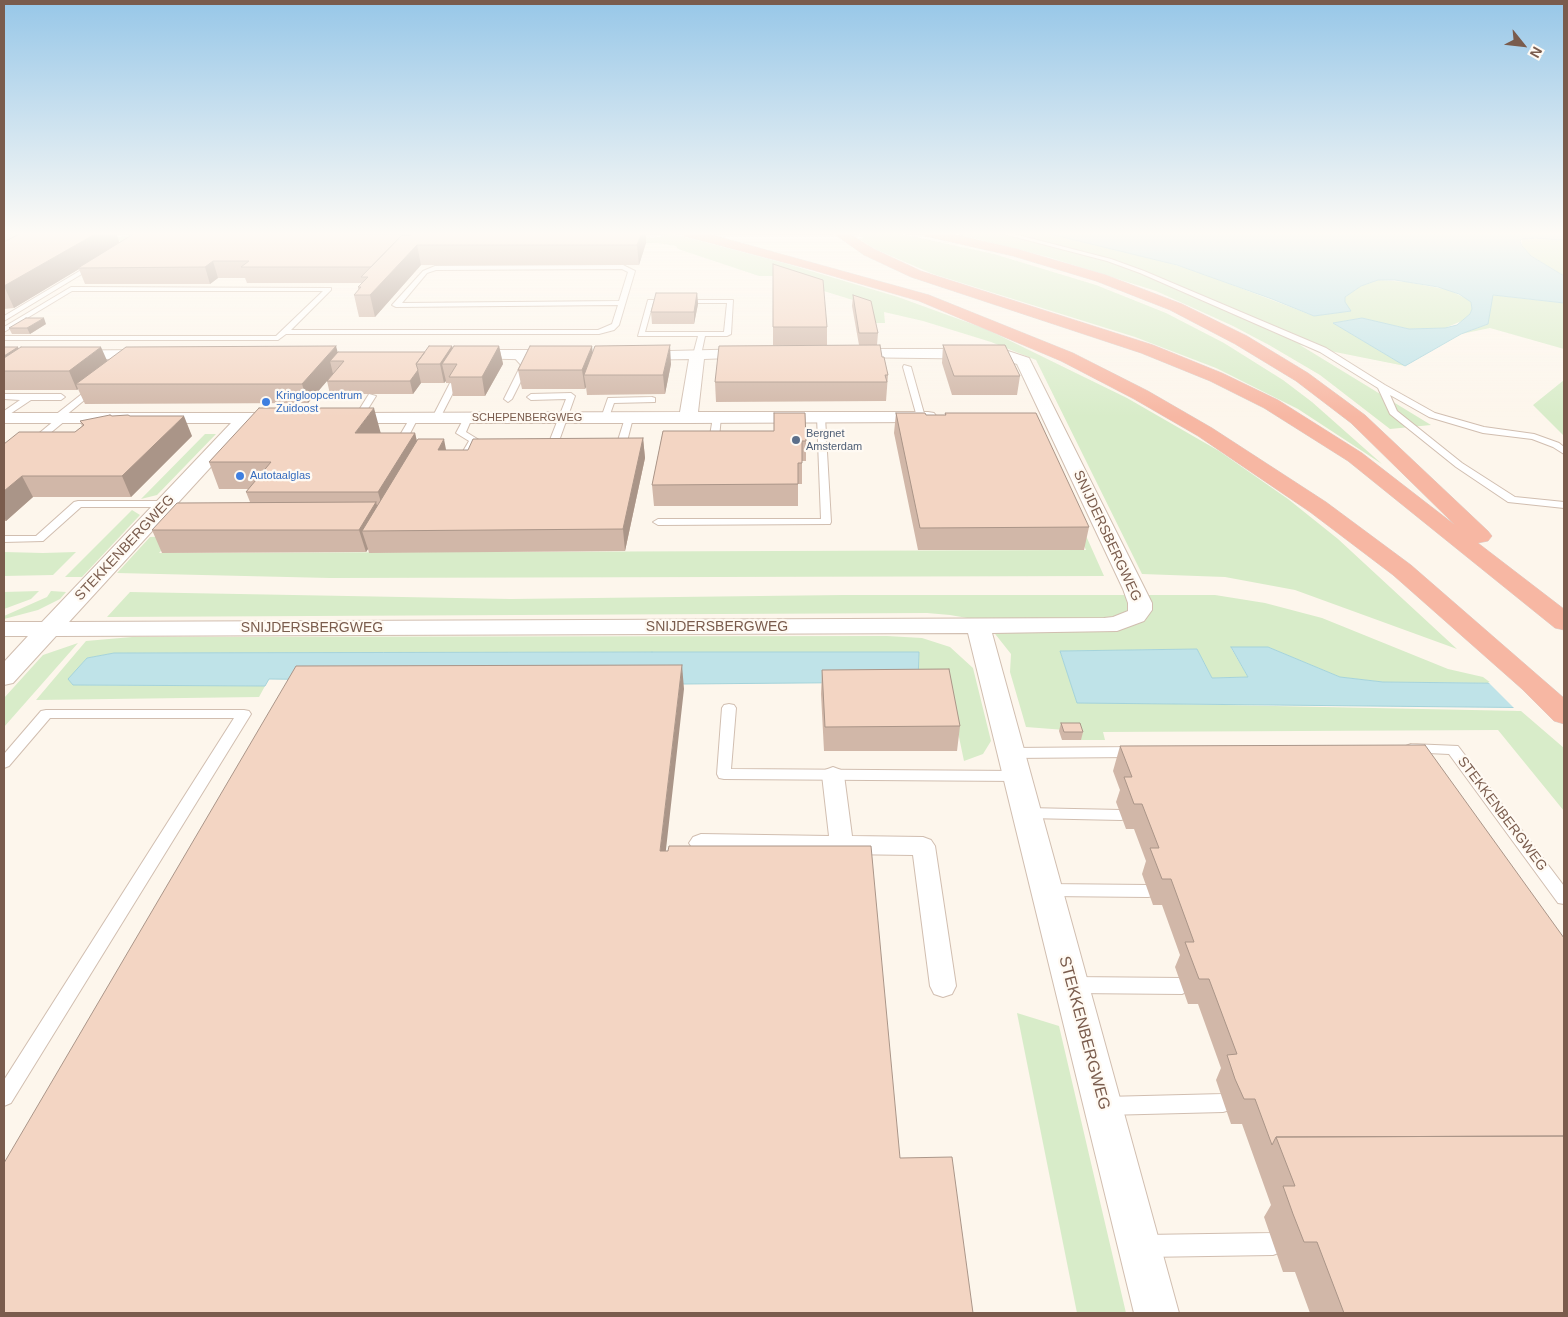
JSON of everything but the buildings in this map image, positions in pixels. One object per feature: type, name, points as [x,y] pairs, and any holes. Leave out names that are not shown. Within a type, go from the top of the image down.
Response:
[{"type":"highway","points":[[912,294],[1044,347],[1110,379],[1205,432],[1318,507],[1402,570],[1485,641],[1564,714]]},
{"type":"highway","points":[[979,294],[1147,349],[1216,377],[1271,404],[1354,457],[1564,622]]},
{"type":"highway","points":[[1141,294],[1196,317],[1258,349],[1302,377],[1365,425],[1564,617]]},
{"type":"street","points":[[688,418],[697,354]]},
{"type":"street","points":[[621,355],[766,354]]},
{"type":"street","name":"SNIJDERSBERGWEG","points":[[4,630],[978,626],[1117,624],[1136,616],[1140,610],[1140,602],[1042,417],[1026,364],[1015,357],[992,354],[835,354]]},
{"type":"street","points":[[448,355],[573,355]]},
{"type":"street","points":[[4,356],[164,356]]},
{"type":"street","points":[[4,417],[60,418],[95,424],[246,418],[302,418]]},
{"type":"street","name":"SCHEPENBERGWEG","points":[[330,418],[949,417]]},
{"type":"street","name":"STEKKENBERGWEG","points":[[4,677],[49,629],[175,504],[246,418]]},
{"type":"street","name":"STEKKENBERGWEG","points":[[978,626],[1157,1313]]},
{"type":"street","points":[[833,774],[842,845]]},
{"type":"street","points":[[701,843],[923,846],[943,986]]},
{"type":"lane","points":[[4,319],[45,294]]},
{"type":"lane","points":[[4,330],[62,294]]},
{"type":"lane","points":[[4,338],[278,338],[324,294]]},
{"type":"lane","points":[[405,294],[396,305],[622,304]]},
{"type":"lane","points":[[284,332],[594,332],[614,326],[625,294]]},
{"type":"lane","points":[[1194,294],[1323,350],[1382,387],[1432,414],[1483,430],[1534,437],[1556,445],[1564,451]]},
{"type":"lane","points":[[650,301],[731,301],[727,334],[702,334],[641,334],[650,301]]},
{"type":"lane","points":[[697,354],[702,334]]},
{"type":"lane","points":[[508,399],[525,364],[516,355]]},
{"type":"lane","points":[[907,367],[921,417]]},
{"type":"lane","points":[[48,446],[29,446],[103,382]]},
{"type":"lane","points":[[436,418],[453,385]]},
{"type":"lane","points":[[1382,387],[1393,412],[1459,465],[1512,500],[1564,505]]},
{"type":"lane","points":[[358,418],[372,396]]},
{"type":"lane","points":[[531,397],[571,396],[549,454]]},
{"type":"lane","points":[[4,397],[61,397]]},
{"type":"lane","points":[[4,417],[29,397]]},
{"type":"lane","points":[[605,418],[611,400],[652,400]]},
{"type":"lane","points":[[658,522],[826,522],[821,417]]},
{"type":"lane","points":[[393,456],[414,418]]},
{"type":"lane","points":[[466,456],[474,440],[461,433],[468,418]]},
{"type":"lane","points":[[619,453],[629,418]]},
{"type":"lane","points":[[713,448],[717,418]]},
{"type":"lane","points":[[4,538],[40,539],[78,504],[175,504]]},
{"type":"lane","points":[[729,708],[724,774],[833,774],[1014,764],[1149,752]]},
{"type":"lane","points":[[4,763],[46,714],[244,714],[4,1098]]},
{"type":"lane","name":"STEKKENBERGWEG","points":[[1394,749],[1453,748],[1564,898]]},
{"type":"lane","points":[[1027,813],[1121,815]]},
{"type":"lane","points":[[1047,890],[1148,891]]},
{"type":"lane","points":[[1072,985],[1182,986]]},
{"type":"lane","points":[[1103,1106],[1223,1103]]},
{"type":"lane","points":[[1139,1246],[1273,1244]]},
{"type":"green space","points":[[835,294],[889,294],[986,329],[1127,398],[1219,451],[1288,499],[1338,539],[1457,649],[1295,590],[1225,577],[1142,574],[1036,360],[991,342],[923,321],[884,312],[885,323],[872,323],[869,305]]},
{"type":"green space","points":[[999,294],[1120,294],[1166,313],[1224,343],[1283,380],[1312,402],[1382,464],[1298,409],[1216,368],[1135,337]]},
{"type":"green space","points":[[1164,294],[1257,294],[1314,316],[1350,311],[1345,302],[1345,297],[1349,294],[1458,294],[1471,302],[1472,309],[1464,320],[1445,328],[1409,329],[1362,318],[1333,323],[1405,366],[1300,345],[1431,425],[1390,429],[1320,375],[1233,326]]},
{"type":"green space","points":[[1492,295],[1564,303],[1564,349],[1490,328],[1461,334],[1488,324]]},
{"type":"green space","points":[[1564,380],[1564,436],[1533,405]]},
{"type":"green space","points":[[1033,433],[1040,433],[1104,576],[330,578],[117,573],[150,537],[175,536],[159,553],[1086,550]]},
{"type":"green space","points":[[205,434],[216,434],[157,495],[141,499]]},
{"type":"green space","points":[[132,510],[140,515],[82,577],[65,577]]},
{"type":"green space","points":[[4,552],[76,552],[53,575],[4,576]]},
{"type":"green space","points":[[39,591],[31,599],[4,609],[4,592]]},
{"type":"green space","points":[[51,591],[66,592],[60,599],[38,610],[4,619],[4,616],[47,597]]},
{"type":"green space","points":[[130,592],[511,599],[843,595],[1215,595],[1265,603],[1322,618],[1448,669],[1483,677],[1491,683],[1383,682],[1340,677],[1268,647],[1231,648],[1248,677],[1212,678],[1197,649],[1060,651],[1077,702],[1521,711],[1564,748],[1564,811],[1498,730],[1103,732],[1105,740],[1081,740],[1078,731],[1026,727],[1010,672],[1011,654],[992,630],[973,619],[950,615],[927,613],[107,617]]},
{"type":"green space","points":[[887,636],[922,638],[950,647],[973,668],[991,741],[983,754],[964,761],[949,689],[918,682],[919,652],[114,653],[87,658],[69,679],[73,685],[265,686],[259,697],[36,700],[86,641],[132,637]]},
{"type":"green space","points":[[78,643],[4,727],[4,698],[43,655]]},
{"type":"green space","points":[[1017,1013],[1059,1026],[1126,1313],[1077,1313]]},
{"type":"water","points":[[1259,294],[1349,294],[1345,297],[1345,302],[1351,311],[1314,316]]},
{"type":"water","points":[[1460,294],[1564,294],[1564,303],[1493,295],[1488,324],[1461,334],[1405,366],[1333,323],[1362,318],[1409,329],[1445,328],[1457,325],[1470,314],[1472,309],[1471,302]]},
{"type":"water","points":[[1231,647],[1268,647],[1340,677],[1383,682],[1564,684],[1564,708],[1077,703],[1060,651],[1197,649],[1212,678],[1248,677]]},
{"type":"water","points":[[919,652],[918,682],[684,684],[269,679],[265,686],[73,685],[68,679],[87,658],[114,653]]},
{"type":"pier","points":[[1564,681],[1564,711],[1517,711],[1488,682]]},
{"type":"place","name":"Kringloopcentrum Zuidoost","points":[[266,402]]},
{"type":"place","name":"Bergnet Amsterdam","points":[[796,440]]},
{"type":"place","name":"Autotaalglas","points":[[240,476]]}]
